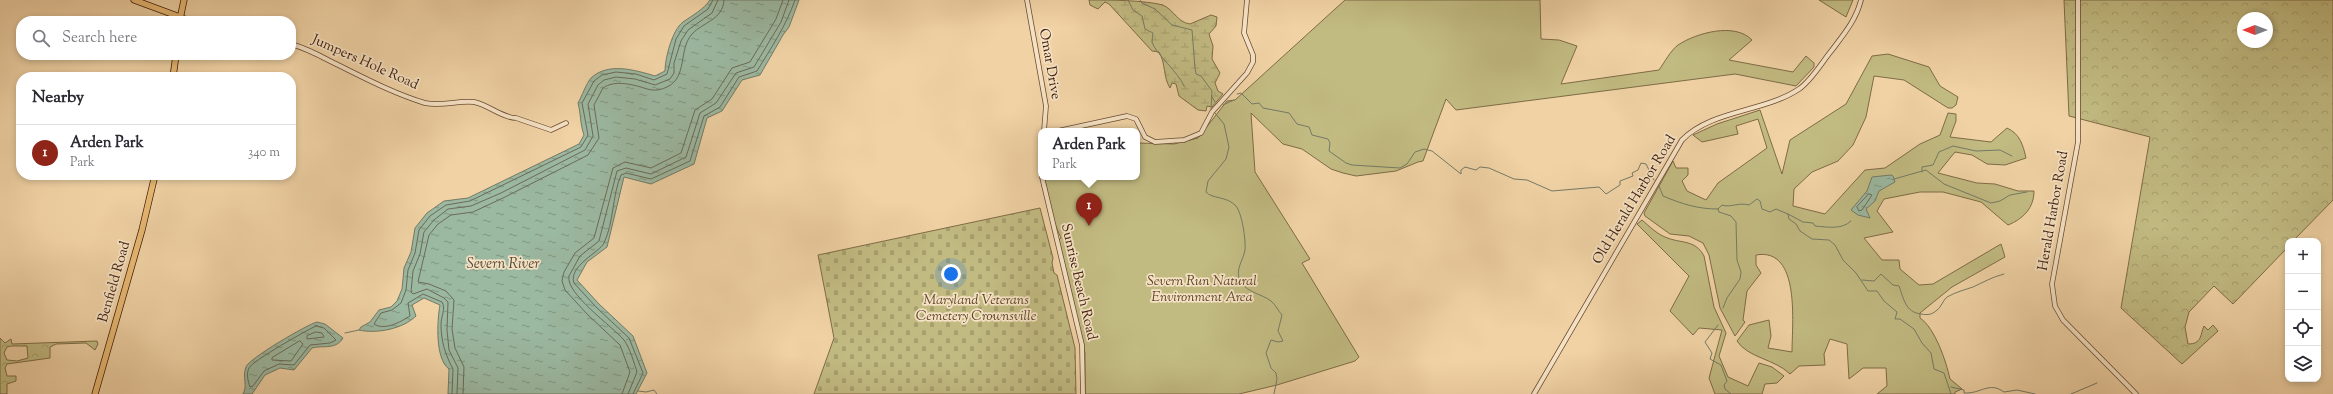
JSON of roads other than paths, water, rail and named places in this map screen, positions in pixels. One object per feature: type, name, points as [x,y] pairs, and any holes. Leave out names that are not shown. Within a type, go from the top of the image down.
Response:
[{"type":"main road","points":[[134,0],[173,16]]},
{"type":"main road","points":[[181,16],[184,0]]},
{"type":"main road","points":[[174,72],[175,60]]},
{"type":"main road","name":"Benfield Road","points":[[95,394],[142,230],[154,180]]},
{"type":"street","name":"Omar Drive","points":[[1027,0],[1046,106],[1044,128]]},
{"type":"street","points":[[1072,128],[1127,116],[1135,118],[1145,136],[1155,142],[1184,140],[1201,133],[1212,112],[1247,73],[1253,62],[1253,55],[1244,33],[1247,0]]},
{"type":"street","name":"Old Herald Harbor Road","points":[[1534,394],[1682,140],[1700,126],[1785,96],[1803,86],[1846,32],[1855,16],[1861,0]]},
{"type":"street","name":"Herald Harbor Road","points":[[2078,0],[2078,142],[2054,274],[2054,306],[2063,320],[2136,394]]},
{"type":"street","name":"Jumpers Hole Road","points":[[296,46],[308,50],[395,92],[427,103],[442,105],[474,102],[493,108],[504,115],[551,130],[566,123]]},
{"type":"street","name":"Sunrise Beach Road","points":[[1043,180],[1082,345],[1084,394]]},
{"type":"water","name":"Severn River","points":[[710,0],[799,0],[789,27],[760,75],[742,80],[722,111],[707,118],[694,164],[651,184],[624,177],[607,247],[587,262],[577,280],[599,304],[633,336],[647,373],[636,394],[448,394],[449,369],[444,364],[441,357],[438,339],[440,305],[424,298],[412,305],[416,316],[404,324],[381,331],[359,330],[361,327],[370,322],[379,310],[391,307],[397,301],[402,289],[404,268],[411,252],[415,228],[427,213],[444,201],[468,198],[579,144],[584,135],[578,103],[587,83],[591,78],[605,70],[613,69],[630,70],[655,76],[665,71],[666,59],[672,38],[679,26],[701,10]]},
{"type":"water","points":[[1893,176],[1895,182],[1879,191],[1875,201],[1866,209],[1870,218],[1858,215],[1851,210],[1867,191],[1872,177]]},
{"type":"water","points":[[317,322],[325,324],[343,338],[340,342],[333,346],[312,348],[294,370],[280,368],[265,375],[252,394],[243,394],[245,388],[245,370],[249,363],[279,342]]},
{"type":"waterway","points":[[1128,0],[1133,10],[1142,16],[1145,29],[1153,33],[1152,42],[1154,47],[1184,86]]},
{"type":"waterway","points":[[1140,0],[1142,3],[1155,9],[1172,25],[1192,30],[1196,74],[1201,76],[1212,91],[1211,109]]},
{"type":"waterway","points":[[1237,94],[1241,93],[1252,104],[1259,103],[1263,108],[1289,113],[1297,124],[1309,127],[1312,135],[1328,139],[1330,143],[1329,151],[1346,163],[1352,165],[1400,168],[1407,164],[1415,152],[1424,149],[1432,151],[1461,174],[1461,170],[1465,167],[1476,170],[1480,167],[1489,168],[1514,179],[1527,180],[1552,191],[1599,187],[1606,194],[1620,185],[1620,181],[1633,176],[1632,173],[1638,170],[1641,163],[1646,164],[1654,180]]},
{"type":"waterway","points":[[1212,97],[1215,102]]},
{"type":"waterway","points":[[1223,105],[1234,100]]},
{"type":"waterway","points":[[1215,113],[1224,124],[1229,147],[1226,159],[1208,181],[1206,192],[1212,196],[1232,203],[1238,209],[1242,220],[1245,246],[1238,274],[1239,278],[1247,289],[1271,301],[1282,315],[1278,331],[1283,341],[1278,342],[1271,340],[1266,353],[1271,368],[1276,373],[1277,379],[1274,394]]},
{"type":"waterway","points":[[1922,172],[1922,167],[1933,165],[1939,152],[1953,146],[1976,151],[2000,150],[2012,156]]},
{"type":"waterway","points":[[1894,179],[1926,170],[1944,184],[1991,203],[2000,201],[2010,195],[2027,192]]},
{"type":"waterway","points":[[1659,186],[1663,196],[1683,204],[1704,208],[1718,209],[1722,205],[1749,205],[1757,199],[1760,201],[1762,209],[1770,212],[1776,209],[1788,214],[1789,219],[1796,224],[1800,231],[1812,239],[1829,240],[1835,245],[1843,260],[1856,273],[1868,291],[1877,291],[1884,301],[1897,312],[1895,319],[1900,319],[1914,329],[1922,343],[1931,353],[1934,369],[1944,373],[1951,394]]},
{"type":"waterway","points":[[1718,209],[1719,212],[1731,216],[1736,222],[1737,260],[1741,272],[1740,279],[1727,298],[1723,308]]},
{"type":"waterway","points":[[1788,214],[1803,222],[1813,223],[1815,226],[1839,227],[1851,221]]},
{"type":"waterway","points":[[1862,280],[1874,281],[1881,274],[1893,285],[1899,286],[1908,308],[1916,313],[1927,315],[1938,310],[1947,297],[2004,274]]},
{"type":"waterway","points":[[1718,325],[1705,342],[1712,353],[1710,359],[1721,365],[1727,381],[1724,385],[1725,389],[1731,394]]},
{"type":"waterway","points":[[345,333],[359,330]]},
{"type":"waterway","points":[[2071,394],[2097,383]]},
{"type":"waterway","points":[[1951,387],[1964,390],[1964,393],[1994,388],[2004,392],[2017,390],[2035,394]]},
{"type":"waterway","points":[[638,391],[646,392],[654,390],[657,394]]},
{"type":"place","name":"Arden Park","points":[[1089,226]]},
{"type":"park label","name":"Severn Run Natural Environment Area","points":[[1202,290]]},
{"type":"park label","name":"Maryland Veterans Cemetery Crownsville","points":[[976,310]]}]
